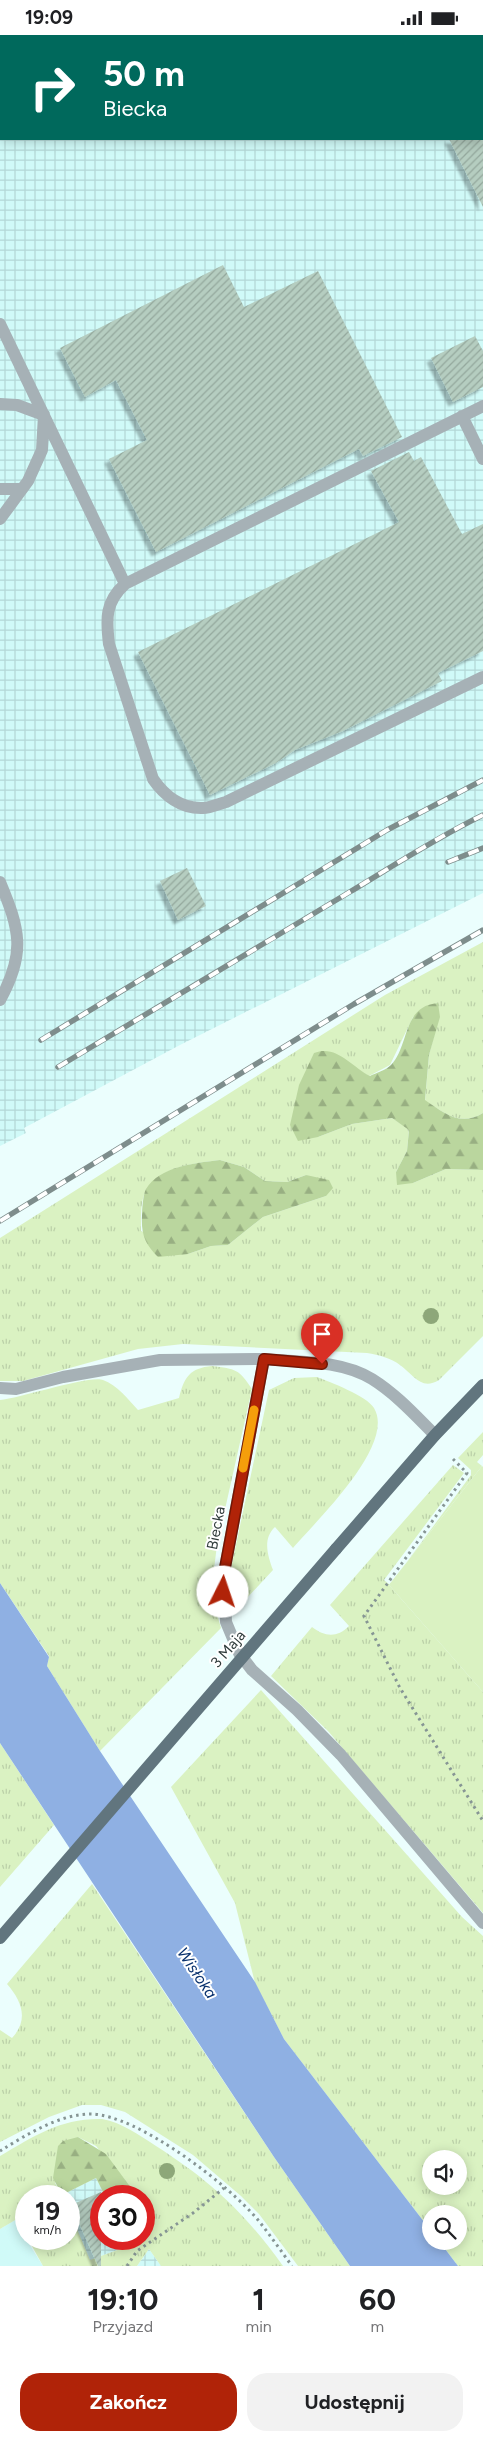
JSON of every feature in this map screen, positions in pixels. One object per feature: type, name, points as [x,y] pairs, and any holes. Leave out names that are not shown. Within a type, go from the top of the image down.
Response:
[{"type":"main road","name":"3 Maja","points":[[0,1938],[435,1435],[483,1385]]},
{"type":"street","points":[[1,327],[125,584]]},
{"type":"street","points":[[0,404],[17,405],[44,415]]},
{"type":"street","points":[[483,406],[125,584],[113,594],[107,624],[109,645],[153,779],[163,793],[176,802],[202,808],[226,802],[483,677]]},
{"type":"street","points":[[0,519],[22,489],[42,450],[44,415]]},
{"type":"street","points":[[462,417],[483,459]]},
{"type":"street","points":[[0,489],[22,489]]},
{"type":"street","points":[[0,882],[12,910],[18,937],[17,958],[11,979],[0,1000]]},
{"type":"street","points":[[0,1388],[16,1389],[64,1377],[160,1360],[264,1359],[336,1366],[371,1378],[400,1400],[435,1435]]},
{"type":"street","name":"Biecka","points":[[264,1359],[224,1573],[226,1621],[234,1646],[252,1669],[297,1710],[341,1755],[483,1923]]},
{"type":"path","points":[[453,1459],[467,1473],[364,1616],[400,1688],[483,1821]]},
{"type":"path","points":[[0,2151],[22,2137],[56,2122],[80,2115],[111,2116],[126,2122],[168,2146],[224,2188],[258,2219],[292,2266]]},
{"type":"path","points":[[127,2266],[137,2251],[193,2213],[224,2188]]},
{"type":"shaded area","points":[[0,140],[483,140],[483,893],[180,1045],[24,1128],[26,1133],[0,1146]]},
{"type":"shaded area","points":[[96,2178],[100,2185],[90,2185],[90,2250],[118,2250],[90,2260],[80,2236],[80,2186]]},
{"type":"shaded area","points":[[15,2220],[15,2250],[33,2250],[43,2266],[0,2266],[0,2229]]},
{"type":"shaded area","points":[[150,2250],[161,2266],[137,2266]]},
{"type":"green space","points":[[483,942],[483,1113],[475,1117],[460,1119],[446,1114],[425,1101],[429,1055],[439,1017],[437,1003],[413,1017],[390,1065],[369,1076],[358,1070],[318,1137],[352,1124],[392,1118],[409,1129],[407,1151],[396,1172],[413,1183],[446,1169],[483,1170],[483,1336],[439,1380],[427,1384],[422,1383],[393,1360],[367,1353],[183,1344],[138,1349],[23,1381],[0,1381],[0,1238],[385,995]],"holes":[[[220,1160],[244,1167],[265,1181],[287,1182],[306,1175],[326,1196],[263,1217],[228,1245],[211,1246],[188,1254],[141,1231],[143,1198],[153,1181],[161,1175],[180,1167]]]},
{"type":"green space","points":[[438,1003],[440,1017],[429,1055],[425,1100],[452,1117],[467,1119],[483,1113],[483,1170],[446,1169],[413,1183],[397,1185],[396,1172],[407,1151],[409,1130],[392,1118],[352,1124],[318,1137],[298,1141],[290,1125],[299,1085],[314,1053],[329,1051],[343,1057],[370,1076],[384,1070],[397,1057],[412,1019],[418,1011],[426,1006]]},
{"type":"green space","points":[[220,1160],[244,1167],[265,1181],[287,1182],[306,1175],[329,1180],[333,1188],[326,1196],[263,1217],[228,1245],[211,1246],[188,1254],[158,1257],[147,1243],[142,1228],[142,1206],[146,1189],[160,1175],[179,1167]]},
{"type":"green space","points":[[212,1366],[236,1371],[244,1377],[252,1389],[217,1545],[212,1585],[214,1604],[221,1628],[100,1751],[47,1666],[49,1656],[0,1583],[0,1400],[96,1379],[113,1385],[138,1410],[179,1398],[183,1384],[193,1371]]},
{"type":"green space","points":[[317,1377],[348,1390],[370,1403],[374,1408],[378,1423],[374,1442],[351,1481],[293,1548],[275,1527],[267,1542],[269,1559],[273,1570],[232,1614],[228,1589],[231,1568],[269,1390],[294,1378]]},
{"type":"green space","points":[[483,1432],[483,1455],[477,1462],[482,1466],[406,1563],[471,1475],[471,1470],[458,1458]]},
{"type":"green space","points":[[453,1465],[464,1473],[384,1580],[483,1692],[483,1913],[328,1731],[271,1676],[312,1627],[322,1633],[331,1635],[340,1633],[349,1626],[330,1605]]},
{"type":"green space","points":[[483,1467],[483,1692],[389,1585]]},
{"type":"green space","points":[[406,1563],[390,1585],[389,1584]]},
{"type":"green space","points":[[261,1690],[462,1917],[483,1936],[483,2266],[458,2266],[446,2250],[467,2250],[467,2205],[422,2205],[422,2219],[284,2039],[255,1983],[235,1903],[171,1787]]},
{"type":"green space","points":[[0,1743],[54,1825],[0,1887]]},
{"type":"green space","points":[[92,1884],[274,2157],[350,2266],[298,2266],[259,2214],[241,2196],[193,2155],[125,2112],[101,2105],[82,2105],[49,2117],[0,2142],[0,2030],[12,2038],[17,2031],[22,2017],[20,2004],[7,1984]]},
{"type":"green space","points":[[87,2119],[102,2119],[124,2126],[194,2172],[226,2199],[255,2230],[283,2266],[161,2266],[150,2250],[155,2250],[155,2185],[128,2185],[96,2146],[78,2137],[55,2183],[56,2185],[15,2185],[15,2220],[0,2229],[0,2156],[36,2135],[61,2125]]},
{"type":"green space","points":[[78,2137],[106,2154],[129,2185],[100,2185],[96,2178],[80,2186],[57,2185],[53,2178],[58,2146],[63,2141]]},
{"type":"green space","points":[[80,2236],[90,2260],[118,2250],[148,2250],[137,2266],[43,2266],[34,2250],[80,2250]]},
{"type":"water","name":"Wisłoka","points":[[0,1583],[49,1657],[47,1666],[100,1751],[255,1982],[284,2039],[422,2219],[422,2250],[446,2250],[458,2266],[350,2266],[274,2157],[0,1743]]},
{"type":"building","points":[[450,140],[483,140],[483,207]]},
{"type":"building","points":[[223,265],[244,307],[318,271],[402,437],[363,456],[359,449],[156,552],[109,459],[147,440],[116,380],[85,397],[60,348]]},
{"type":"building","points":[[475,336],[483,351],[483,387],[453,402],[431,358]]},
{"type":"building","points":[[409,452],[414,461],[421,457],[462,534],[483,524],[483,651],[438,673],[442,681],[343,731],[295,750],[276,763],[210,795],[138,652],[399,522],[371,471]]},
{"type":"building","points":[[187,868],[206,906],[178,920],[160,881]]},
{"type":"building","points":[[90,2197],[90,2248],[80,2225],[80,2201]]},
{"type":"building","points":[[91,2250],[101,2250],[101,2266],[98,2266]]},
{"type":"railway","points":[[41,1040],[387,830],[483,780]]},
{"type":"railway","points":[[58,1067],[448,833],[483,815]]},
{"type":"railway","points":[[448,862],[483,848]]},
{"type":"railway","points":[[0,1221],[354,1004],[483,930]]},
{"type":"slow traffic","points":[[243,1468],[254,1410]]},
{"type":"route","points":[[223,1592],[224,1573],[264,1359],[322,1364]]}]
